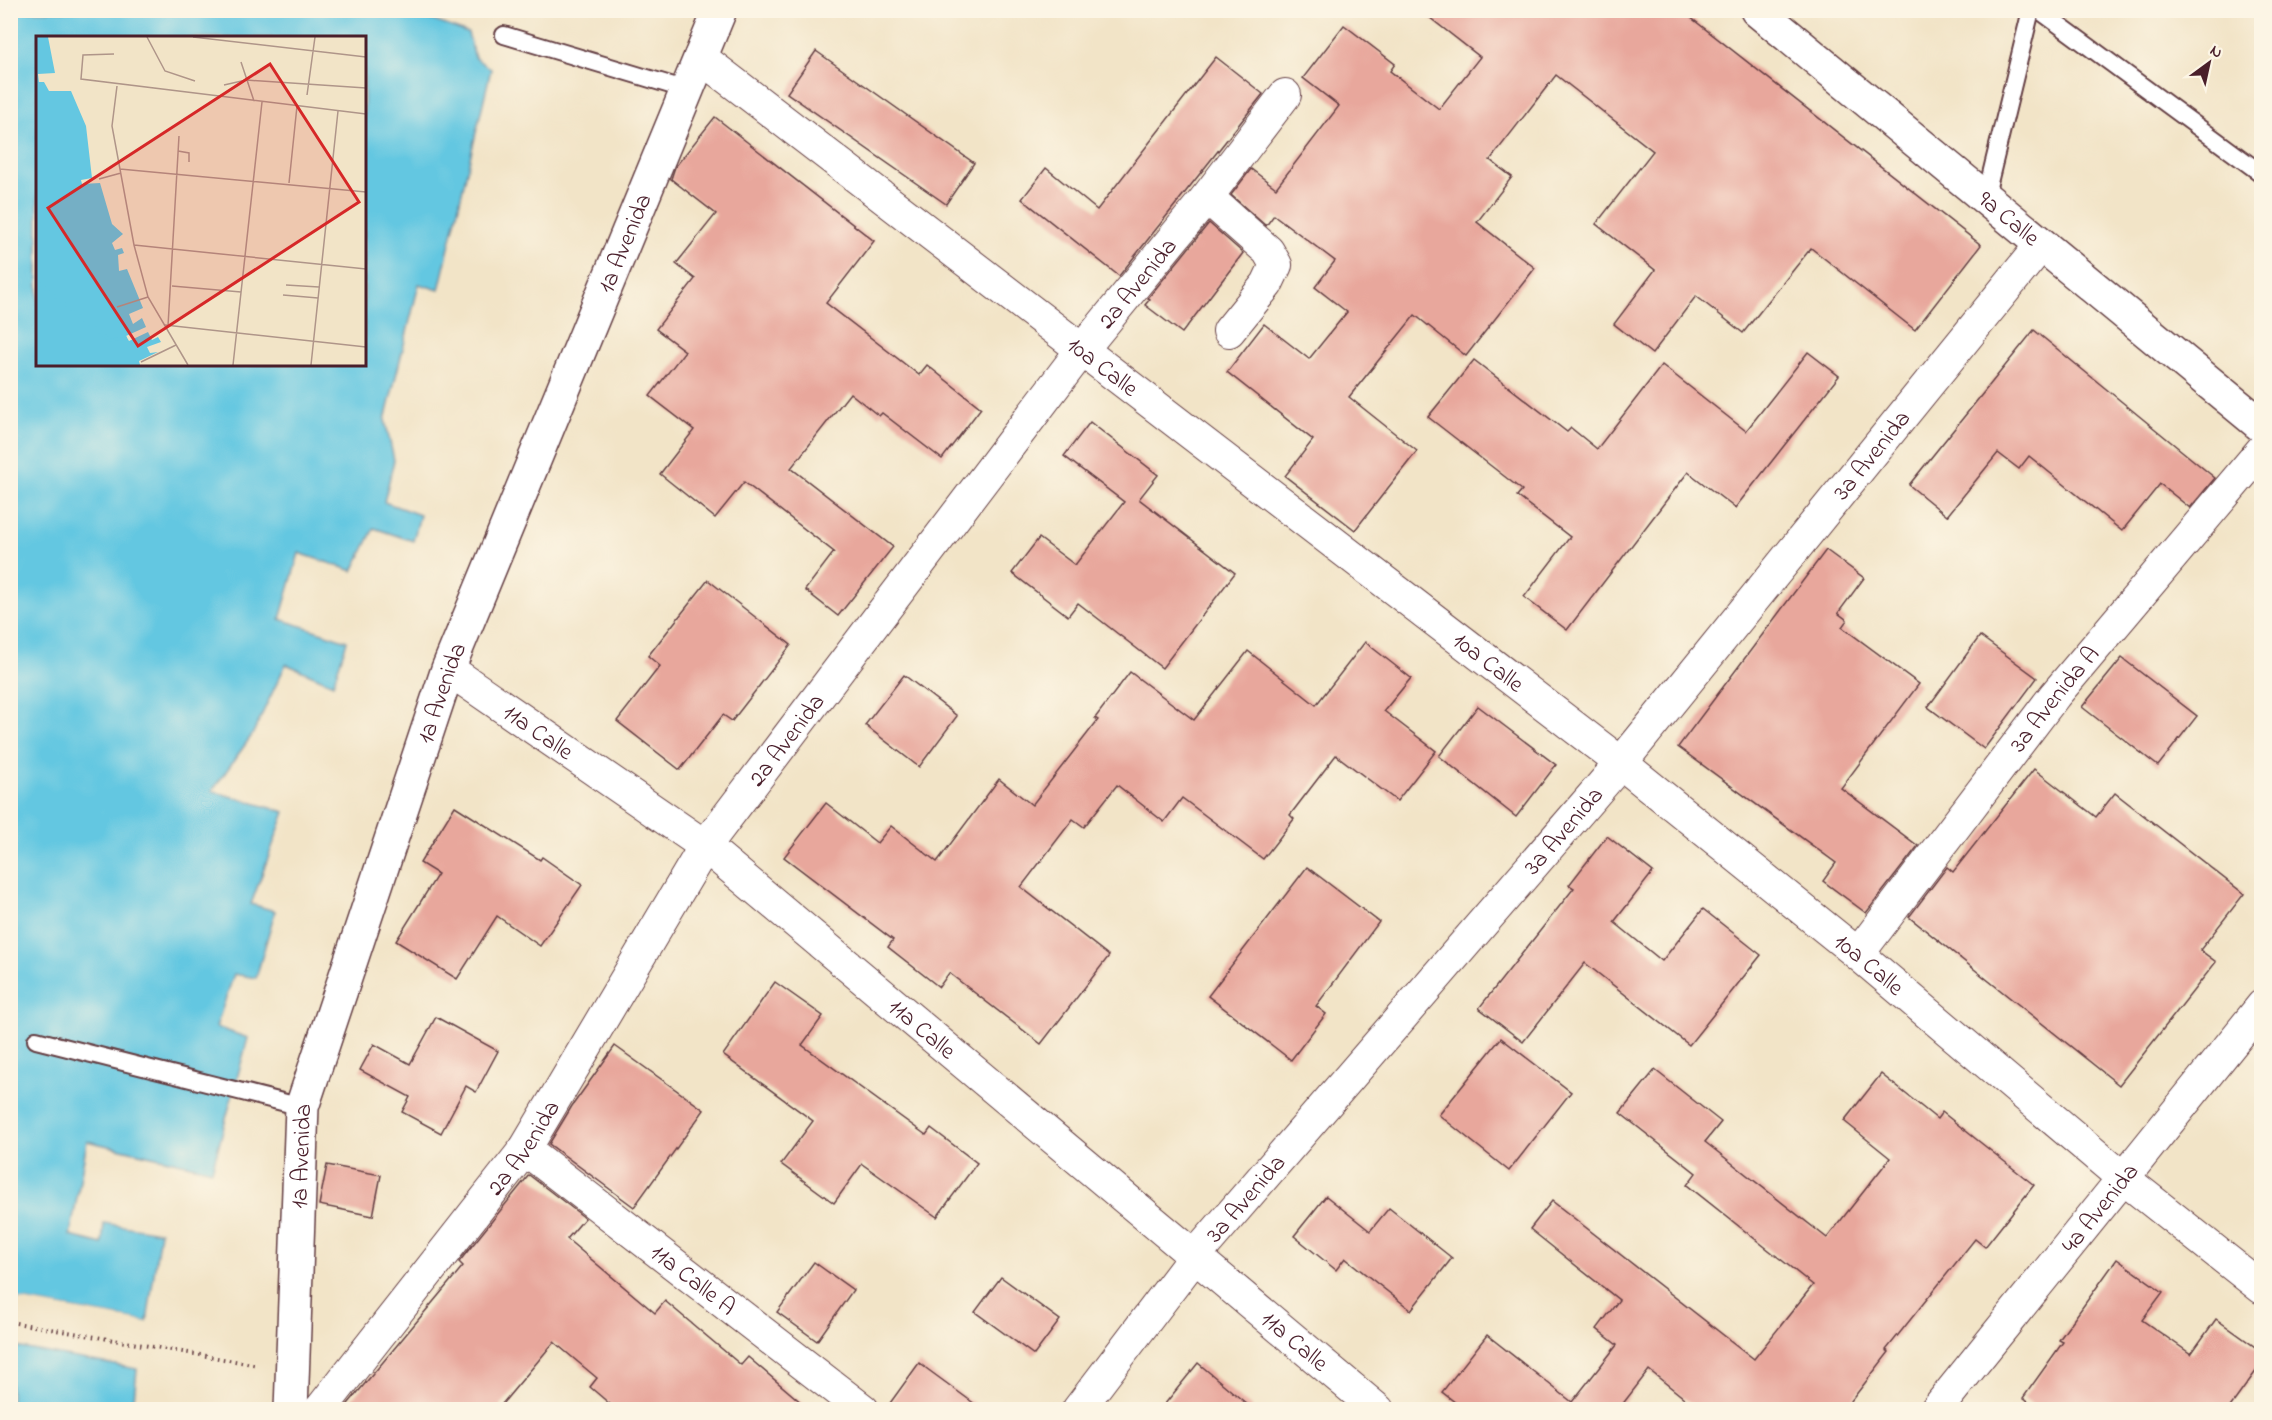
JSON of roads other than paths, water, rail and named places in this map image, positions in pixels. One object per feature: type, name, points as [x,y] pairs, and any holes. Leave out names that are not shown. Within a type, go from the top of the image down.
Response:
[{"type":"street","name":"1a Avenida","points":[[300,1400],[302,1107],[448,669],[720,10]]},
{"type":"street","name":"9a Calle","points":[[1756,10],[2262,426]]},
{"type":"street","name":"10a Calle","points":[[700,57],[1621,763],[1858,954],[2123,1178],[2262,1288]]},
{"type":"street","name":"2a Avenida","points":[[300,1400],[525,1149],[705,846],[1081,351],[1207,197],[1286,95]]},
{"type":"street","points":[[1207,197],[1268,251],[1276,266],[1267,284],[1229,331]]},
{"type":"street","name":"3a Avenida","points":[[1078,1410],[1194,1256],[1621,763],[2041,245]]},
{"type":"street","name":"3a Avenida A","points":[[1858,954],[2055,695],[2262,450]]},
{"type":"street","name":"11a Calle","points":[[448,669],[705,846],[1378,1410]]},
{"type":"street","name":"4a Avenida","points":[[1936,1410],[2262,1006]]},
{"type":"street","name":"11a Calle A","points":[[525,1149],[863,1410]]},
{"type":"lane","points":[[1985,199],[2031,10]]},
{"type":"lane","points":[[2039,10],[2262,174]]},
{"type":"lane","points":[[504,35],[687,90]]},
{"type":"lane","points":[[36,1040],[302,1107]]},
{"type":"water","points":[[10,11],[407,11],[468,33],[475,58],[491,69],[439,290],[419,284],[385,420],[394,460],[384,502],[420,515],[413,541],[374,528],[353,571],[299,553],[280,619],[347,641],[333,684],[286,664],[252,735],[212,791],[285,812],[251,904],[275,911],[256,978],[234,974],[216,1027],[248,1038],[212,1170],[87,1141],[70,1236],[102,1244],[104,1223],[160,1232],[147,1322],[11,1298]]},
{"type":"water","points":[[10,1346],[137,1369],[133,1409],[11,1409]]}]
